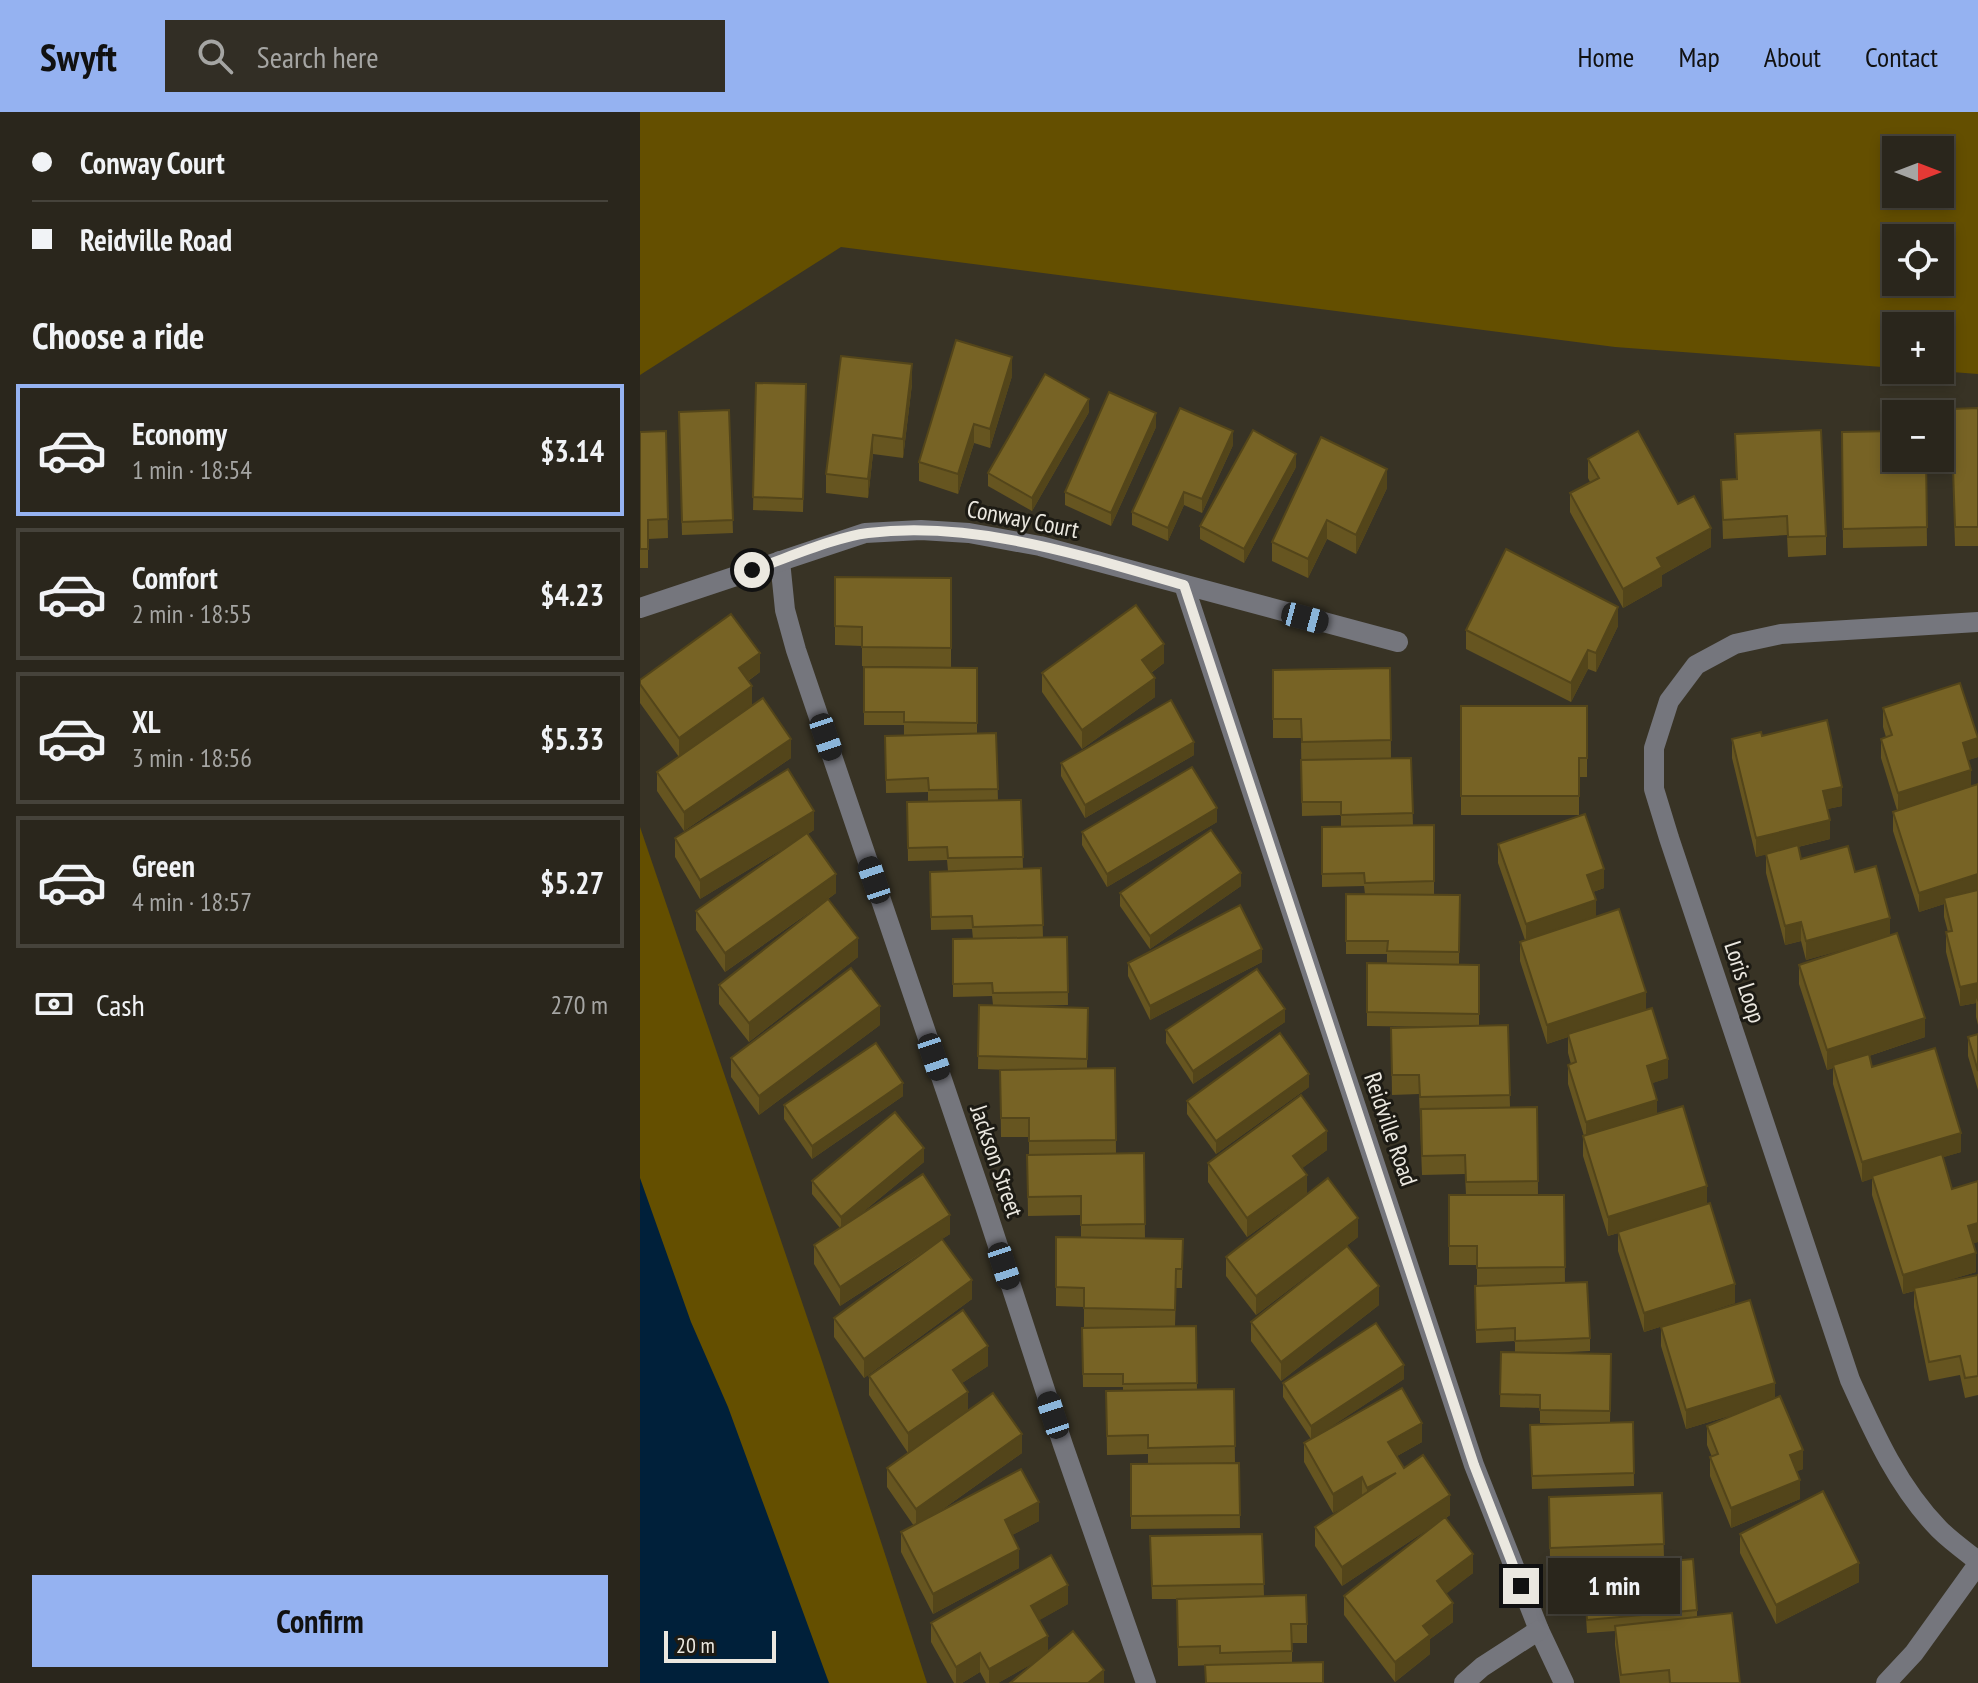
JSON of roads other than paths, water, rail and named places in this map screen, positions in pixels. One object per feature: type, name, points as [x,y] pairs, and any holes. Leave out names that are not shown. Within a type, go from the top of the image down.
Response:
[{"type":"street","name":"Conway Court","points":[[640,608],[865,533],[921,530],[969,533],[1040,546],[1398,642]]},
{"type":"street","name":"Jackson Street","points":[[780,561],[785,610],[796,650],[980,1191],[1067,1459],[1146,1683]]},
{"type":"street","name":"Reidville Road","points":[[1184,585],[1474,1465],[1539,1630],[1564,1683]]},
{"type":"street","name":"Loris Loop","points":[[1978,622],[1781,634],[1735,644],[1696,665],[1669,701],[1654,748],[1654,789],[1669,838],[1850,1380],[1883,1452],[1915,1502],[1941,1531],[1978,1563]]},
{"type":"street","points":[[1886,1683],[1914,1653],[1978,1563]]},
{"type":"street","points":[[1464,1683],[1482,1667],[1539,1630]]},
{"type":"water","points":[[640,1178],[691,1322],[728,1407],[829,1683],[640,1683]]}]
